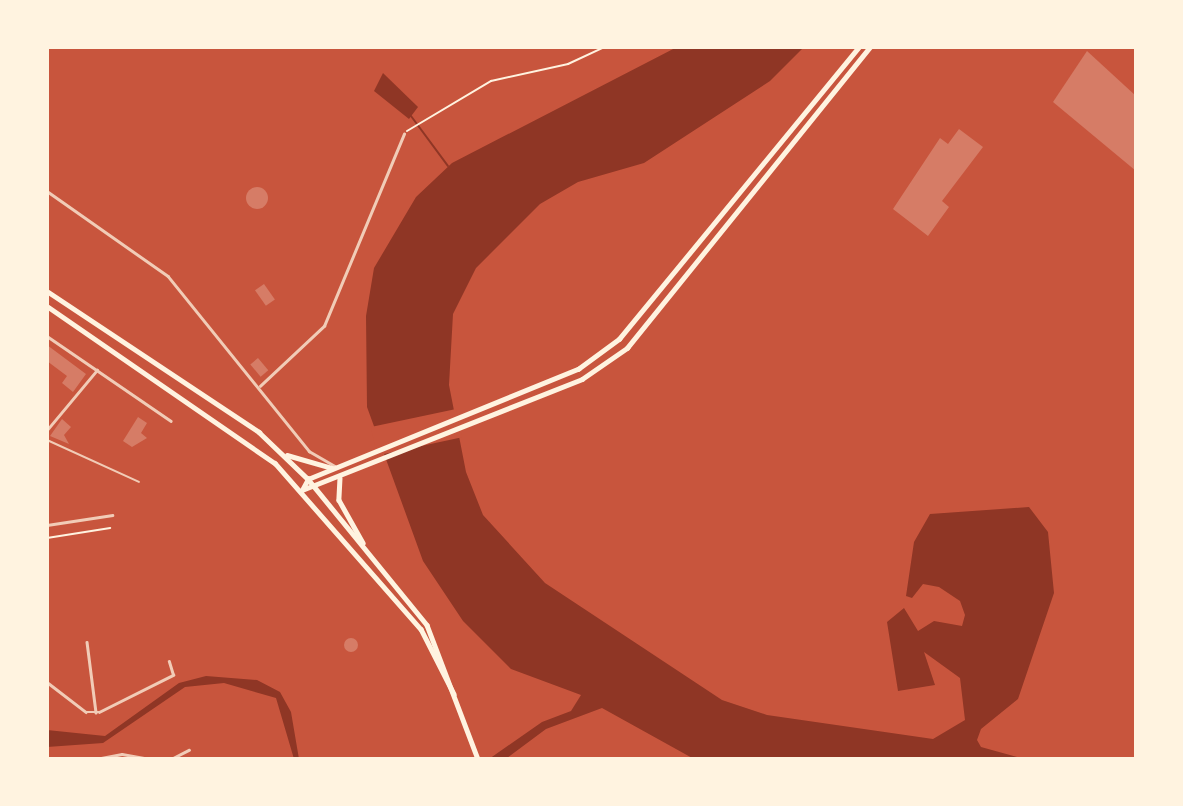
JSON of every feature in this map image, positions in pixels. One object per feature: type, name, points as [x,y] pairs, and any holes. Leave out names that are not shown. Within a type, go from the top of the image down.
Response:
[{"type":"main road","points":[[302,491],[308,479],[578,369],[646,314],[859,47]]},
{"type":"main road","points":[[302,491],[582,379],[649,326],[870,47]]},
{"type":"main road","points":[[47,291],[284,454],[308,479],[427,625],[478,759]]},
{"type":"main road","points":[[47,306],[251,443],[302,491],[421,629],[454,695]]},
{"type":"main road","points":[[284,454],[299,460],[337,467]]},
{"type":"main road","points":[[340,478],[341,507],[379,566]]},
{"type":"street","points":[[260,386],[324,326],[404,134]]},
{"type":"street","points":[[47,191],[168,276],[260,386],[309,451],[337,467]]},
{"type":"street","points":[[47,336],[171,421]]},
{"type":"street","points":[[47,430],[97,370]]},
{"type":"street","points":[[47,440],[139,482]]},
{"type":"street","points":[[299,460],[309,451]]},
{"type":"street","points":[[47,525],[112,515]]},
{"type":"street","points":[[87,642],[96,712]]},
{"type":"street","points":[[47,682],[78,707],[96,712],[173,676],[169,662]]},
{"type":"street","points":[[171,759],[189,750]]},
{"type":"street","points":[[96,759],[122,754],[151,759]]},
{"type":"path","points":[[404,134],[491,81],[568,64],[604,47]]},
{"type":"path","points":[[47,538],[110,528]]},
{"type":"shaded area","points":[[677,47],[804,47],[770,81],[644,163],[578,182],[540,204],[476,268],[453,314],[449,385],[466,472],[483,515],[545,583],[722,700],[767,715],[933,739],[965,720],[960,678],[924,652],[935,685],[898,691],[887,622],[904,608],[918,631],[934,621],[962,626],[965,615],[960,601],[939,587],[923,584],[912,598],[906,596],[914,542],[930,514],[1029,507],[1048,532],[1054,593],[1018,699],[981,729],[977,740],[981,747],[1024,759],[694,759],[602,708],[546,729],[507,758],[489,759],[542,722],[571,711],[581,695],[511,669],[463,621],[423,561],[367,407],[366,316],[374,268],[416,197],[452,163]]},
{"type":"shaded area","points":[[383,73],[418,107],[409,119],[374,91]]},
{"type":"shaded area","points":[[206,676],[257,680],[280,692],[291,712],[299,759],[294,759],[276,698],[224,683],[185,687],[103,743],[47,747],[47,730],[105,736],[179,683]]},
{"type":"pier","points":[[456,409],[462,437],[377,455],[371,427]]},
{"type":"building","points":[[1087,51],[1136,96],[1136,171],[1053,102]]},
{"type":"building","points":[[959,129],[983,147],[942,201],[949,207],[928,236],[893,209],[940,138],[948,144]]},
{"type":"building","points":[[257,187],[267,194],[268,198],[261,208],[257,209],[247,202],[246,198],[253,188]]},
{"type":"building","points":[[264,284],[275,300],[266,306],[255,290]]},
{"type":"building","points":[[47,345],[86,374],[73,392],[62,383],[67,376],[47,361]]},
{"type":"building","points":[[258,358],[268,370],[261,377],[250,364]]},
{"type":"building","points":[[138,417],[147,423],[141,433],[147,438],[132,447],[123,441]]},
{"type":"building","points":[[62,419],[71,427],[64,435],[69,444],[50,436]]},
{"type":"building","points":[[348,638],[354,638],[358,645],[354,652],[348,652],[344,648],[344,642]]},
{"type":"waterway","points":[[411,116],[448,166]]}]
